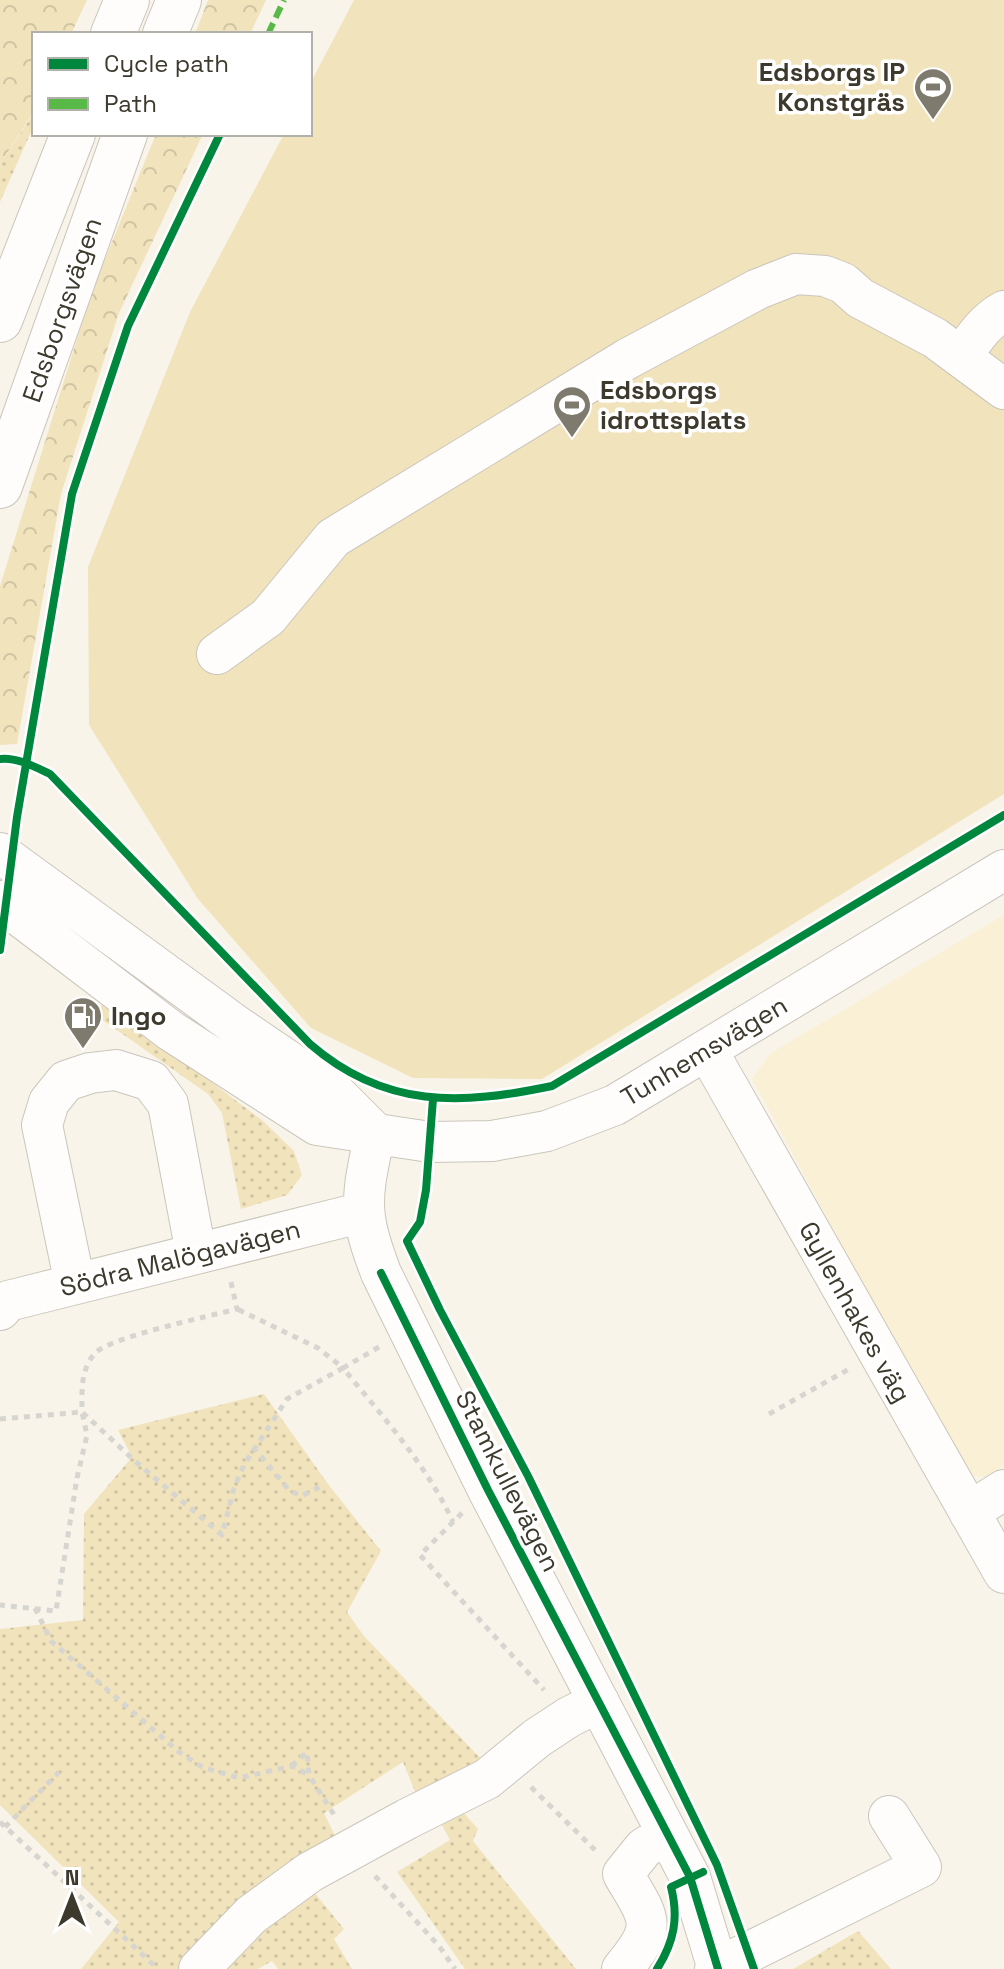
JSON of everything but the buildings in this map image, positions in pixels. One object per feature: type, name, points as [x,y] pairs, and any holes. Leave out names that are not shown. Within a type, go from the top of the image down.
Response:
[{"type":"highway","points":[[114,32],[127,0]]},
{"type":"highway","points":[[166,32],[179,0]]},
{"type":"highway","name":"Edsborgsvägen","points":[[0,320],[72,136]]},
{"type":"highway","name":"Edsborgsvägen","points":[[0,486],[124,136]]},
{"type":"street","points":[[217,654],[268,617],[333,538],[627,359],[758,289],[796,274],[825,276],[843,283],[860,298],[935,338],[1004,389]]},
{"type":"street","points":[[961,357],[979,332],[995,315],[1004,311]]},
{"type":"street","points":[[1,853],[234,1024],[334,1092],[375,1133]]},
{"type":"street","name":"Tunhemsvägen","points":[[0,901],[171,1031],[317,1125],[430,1142],[492,1141],[547,1131],[615,1105],[1004,870]]},
{"type":"street","name":"Gyllenhakes väg","points":[[707,1050],[1004,1573]]},
{"type":"street","points":[[75,1284],[42,1125],[49,1102],[66,1081],[90,1073],[116,1070],[151,1081],[168,1104],[209,1250]]},
{"type":"street","name":"Stamkullevägen","points":[[375,1133],[367,1171],[364,1212],[381,1273],[488,1490],[584,1710],[667,1833],[690,1877],[717,1968]]},
{"type":"street","name":"Södra Malögavägen","points":[[0,1310],[8,1301],[364,1212]]},
{"type":"street","points":[[969,1512],[1004,1490]]},
{"type":"street","points":[[199,1969],[251,1915],[310,1872],[487,1779],[584,1710]]},
{"type":"street","points":[[717,1968],[921,1867],[889,1816]]},
{"type":"street","points":[[622,1969],[639,1948],[649,1926],[645,1912],[623,1874],[644,1848],[667,1833]]},
{"type":"path","points":[[209,1250],[237,1309],[318,1348],[343,1368],[402,1441],[444,1503],[453,1522]]},
{"type":"path","points":[[0,1605],[56,1611],[87,1435],[82,1412],[82,1377],[96,1352],[125,1339],[237,1309]]},
{"type":"path","points":[[0,1419],[82,1412],[222,1535],[234,1488],[244,1465],[287,1399],[409,1329]]},
{"type":"path","points":[[769,1414],[877,1353]]},
{"type":"path","points":[[252,1446],[289,1490],[301,1496],[322,1486]]},
{"type":"path","points":[[488,1490],[420,1555],[584,1710]]},
{"type":"path","points":[[35,1608],[51,1641],[179,1752],[202,1767],[239,1778],[292,1766],[307,1752],[309,1775],[366,1868],[439,1946],[455,1969]]},
{"type":"path","points":[[508,1763],[623,1874]]},
{"type":"path","points":[[292,1766],[309,1775]]},
{"type":"path","points":[[59,1772],[3,1825],[158,1969]]},
{"type":"shaded area","points":[[1004,915],[1004,1466],[985,1477],[967,1476],[752,1079],[771,1053]]},
{"type":"green space","points":[[0,0],[87,0],[72,32],[32,32],[32,114],[0,164]]},
{"type":"green space","points":[[208,0],[266,0],[251,32],[196,32]]},
{"type":"green space","name":"Edsborgs idrottsplats","points":[[354,0],[1004,0],[1004,794],[542,1079],[413,1078],[311,1028],[198,899],[89,725],[88,567],[190,312],[283,136],[312,136],[312,80]]},
{"type":"green space","points":[[31,117],[32,130],[0,202],[0,164]]},
{"type":"green space","points":[[155,136],[202,136],[119,313],[61,494],[17,744],[0,745],[0,586],[92,291]]},
{"type":"green space","points":[[105,1002],[263,1121],[294,1151],[302,1175],[287,1195],[241,1209],[222,1113],[208,1094],[94,1014]]},
{"type":"green space","points":[[264,1394],[328,1484],[381,1551],[347,1612],[364,1636],[484,1762],[418,1799],[403,1762],[324,1813],[339,1844],[184,1969],[81,1969],[119,1922],[0,1805],[0,1629],[83,1620],[84,1514],[132,1457],[118,1430]]},
{"type":"green space","points":[[461,1810],[478,1829],[473,1841],[576,1969],[465,1969],[397,1872],[450,1840],[437,1816]]},
{"type":"green space","points":[[309,1886],[344,1929],[334,1939],[352,1969],[278,1969],[272,1961],[258,1969],[217,1969]]},
{"type":"green space","points":[[858,1931],[891,1969],[793,1969]]},
{"type":"marked path","points":[[269,32],[284,0]]},
{"type":"cycle path","points":[[0,950],[17,817],[72,494],[128,326],[219,136]]},
{"type":"cycle path","points":[[0,759],[19,761],[50,774],[310,1044],[338,1065],[367,1081],[396,1091],[455,1098],[486,1097],[552,1086],[1004,815]]},
{"type":"cycle path","points":[[433,1099],[426,1190],[420,1222],[407,1241],[528,1476],[717,1865],[754,1969]]},
{"type":"cycle path","points":[[381,1273],[488,1490],[690,1877],[718,1969]]},
{"type":"cycle path","points":[[657,1969],[673,1930],[675,1909],[671,1887],[703,1872]]},
{"type":"place","name":"Edsborgs IP Konstgräs","points":[[933,121]]},
{"type":"place","name":"Edsborgs idrottsplats","points":[[572,439]]},
{"type":"place","name":"Ingo","points":[[83,1050]]}]
